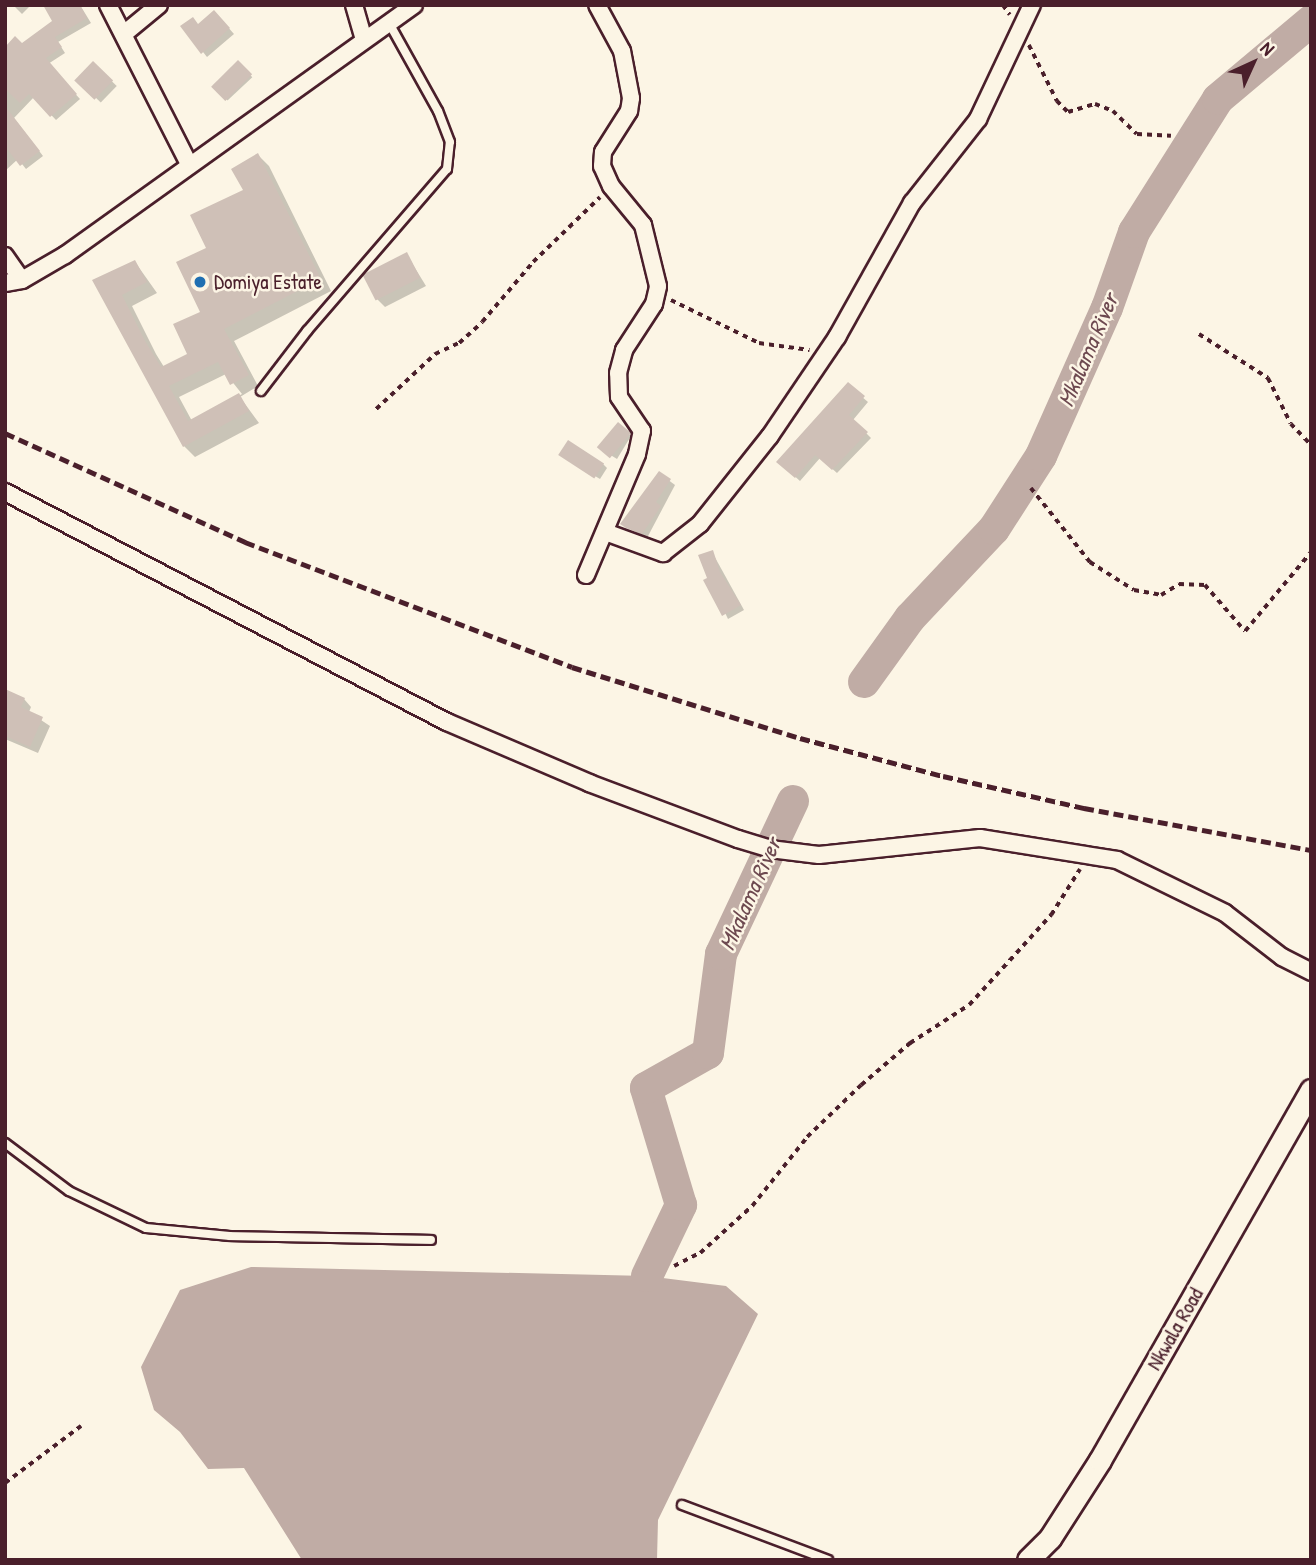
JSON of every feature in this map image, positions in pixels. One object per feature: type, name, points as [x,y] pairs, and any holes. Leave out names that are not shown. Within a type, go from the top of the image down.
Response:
[{"type":"street","points":[[108,5],[125,33],[189,164]]},
{"type":"street","points":[[125,33],[159,5]]},
{"type":"street","points":[[354,5],[364,40]]},
{"type":"street","points":[[586,575],[608,533],[614,499],[637,454],[642,431],[618,397],[618,373],[624,350],[656,294],[643,226],[611,185],[602,166],[603,152],[629,111],[631,98],[622,51],[597,5]]},
{"type":"street","points":[[608,533],[663,553],[681,543],[770,436],[823,358],[912,203],[978,119],[1032,5]]},
{"type":"street","points":[[5,283],[22,280],[65,255],[400,12]]},
{"type":"street","points":[[5,256],[22,280]]},
{"type":"street","points":[[5,492],[447,722],[589,783],[737,839],[770,849],[819,855],[980,838],[1117,860],[1225,913],[1282,957],[1311,972]]},
{"type":"street","name":"Nkwala Road","points":[[1028,1560],[1050,1538],[1100,1460],[1311,1090]]},
{"type":"lane","points":[[261,391],[307,331],[447,169],[450,142],[400,12]]},
{"type":"lane","points":[[5,1143],[69,1191],[146,1228],[230,1236],[431,1240]]},
{"type":"lane","points":[[682,1505],[828,1560]]},
{"type":"path","points":[[1021,32],[1062,108],[1068,112],[1087,105],[1104,106],[1137,134],[1171,136]]},
{"type":"path","points":[[376,409],[408,376],[435,354],[459,344],[482,322],[533,262],[611,185]]},
{"type":"path","points":[[656,294],[760,343],[806,349],[823,358]]},
{"type":"path","points":[[1199,334],[1268,378],[1291,424],[1311,445]]},
{"type":"path","points":[[1031,488],[1090,562],[1134,590],[1161,595],[1179,584],[1205,585],[1245,631],[1311,552]]},
{"type":"path","points":[[674,1266],[700,1254],[752,1206],[807,1137],[861,1085],[910,1043],[969,1005],[1051,915],[1088,855]]},
{"type":"path","points":[[5,1483],[81,1426]]},
{"type":"shaded area","points":[[251,1267],[647,1276],[726,1286],[758,1314],[658,1520],[657,1560],[302,1560],[244,1468],[208,1469],[180,1432],[154,1410],[141,1367],[180,1290]]},
{"type":"building","points":[[43,5],[80,5],[87,18],[55,37],[62,47],[46,58],[77,94],[50,117],[29,94],[20,103],[5,89],[5,47],[15,36],[22,43],[52,21]]},
{"type":"building","points":[[214,10],[230,28],[201,54],[180,26],[193,17],[198,24]]},
{"type":"building","points":[[238,60],[252,74],[225,101],[211,87]]},
{"type":"building","points":[[93,61],[113,80],[94,100],[74,80]]},
{"type":"building","points":[[5,106],[40,151],[20,166],[5,146]]},
{"type":"building","points":[[258,153],[321,279],[224,329],[249,375],[230,385],[218,362],[169,386],[188,421],[239,393],[249,411],[183,447],[92,280],[135,260],[147,282],[122,295],[145,341],[161,367],[187,354],[173,324],[200,312],[176,262],[206,248],[190,215],[243,190],[231,169]]},
{"type":"building","points":[[407,252],[420,278],[376,301],[362,275]]},
{"type":"building","points":[[848,382],[865,396],[849,415],[868,432],[832,470],[815,455],[795,478],[776,462]]},
{"type":"building","points":[[618,422],[631,433],[610,458],[597,447]]},
{"type":"building","points":[[568,440],[604,463],[594,479],[558,455]]},
{"type":"building","points":[[659,471],[671,479],[656,502],[661,506],[642,534],[626,528],[620,524]]},
{"type":"building","points":[[713,550],[720,572],[741,605],[722,616],[703,580],[707,578],[698,555]]},
{"type":"building","points":[[5,689],[25,698],[21,707],[43,717],[30,747],[5,736]]},
{"type":"waterway","name":"Mkalama River","points":[[864,682],[910,618],[994,529],[1041,456],[1107,308],[1134,232],[1218,99],[1311,21]]},
{"type":"waterway","name":"Mkalama River","points":[[647,1276],[681,1205],[646,1088],[708,1053],[721,954],[793,801]]},
{"type":"railway","points":[[5,433],[245,542],[572,667],[800,738],[943,776],[1084,808],[1311,850]]},
{"type":"place","name":"Domiya Estate","points":[[200,282]]}]
